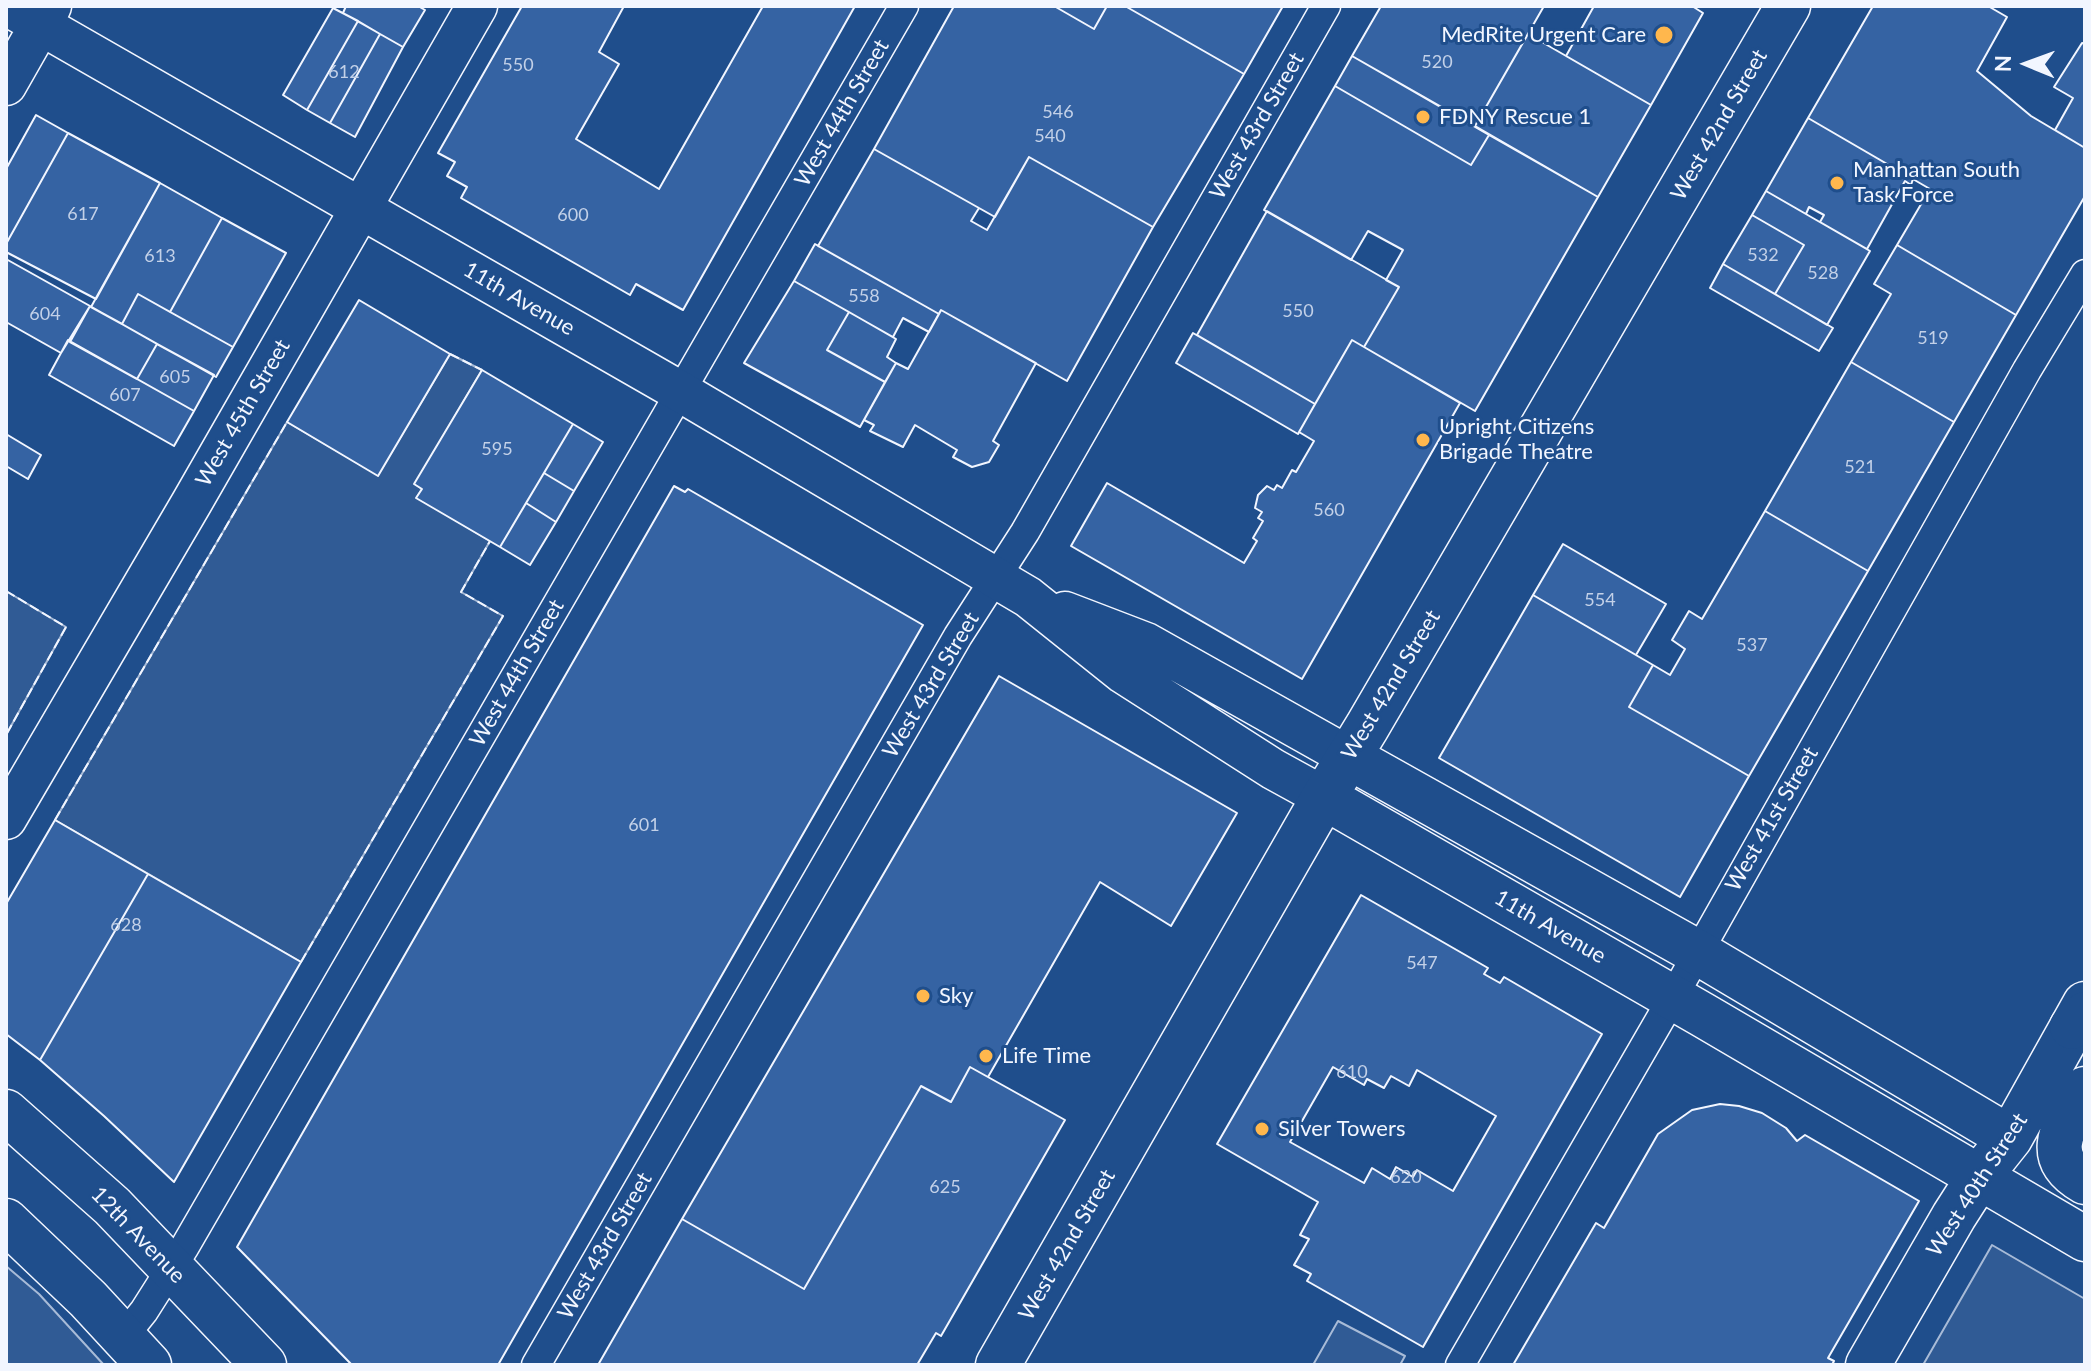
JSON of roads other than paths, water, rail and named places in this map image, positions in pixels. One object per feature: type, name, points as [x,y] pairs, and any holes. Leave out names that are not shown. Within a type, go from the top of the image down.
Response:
[{"type":"main road","name":"West 45th Street","points":[[6,819],[477,6]]},
{"type":"main road","name":"West 42nd Street","points":[[998,1365],[1324,797],[1788,6]]},
{"type":"main road","name":"11th Avenue","points":[[33,12],[361,208],[681,392],[1011,588],[1123,673],[1273,769],[1673,997],[2085,1239]]},
{"type":"main road","points":[[6,85],[33,12]]},
{"type":"main road","name":"11th Avenue","points":[[1011,588],[1146,643],[1697,952],[2010,1138]]},
{"type":"main road","name":"West 40th Street","points":[[1868,1365],[1979,1177],[2010,1138],[2081,1015]]},
{"type":"main road","name":"West 40th Street","points":[[2085,1089],[2063,1128],[2058,1148],[2066,1167],[2085,1182]]},
{"type":"main road","name":"12th Avenue","points":[[6,1112],[112,1206],[264,1365]]},
{"type":"main road","points":[[6,1221],[137,1351]]},
{"type":"street","name":"West 44th Street","points":[[137,1351],[171,1269],[904,6]]},
{"type":"street","name":"West 43rd Street","points":[[536,1365],[958,636],[1011,588],[1025,532],[1326,6]]},
{"type":"street","name":"West 41st Street","points":[[1460,1365],[2085,274]]},
{"type":"place","name":"MedRite Urgent Care","points":[[1664,35]]},
{"type":"place","name":"FDNY Rescue 1","points":[[1423,117]]},
{"type":"place","name":"Manhattan South Task Force","points":[[1837,183]]},
{"type":"place","name":"Upright Citizens Brigade Theatre","points":[[1423,440]]},
{"type":"place","name":"Sky","points":[[923,996]]},
{"type":"place","name":"Life Time","points":[[986,1056]]},
{"type":"place","name":"Silver Towers","points":[[1262,1129]]}]
